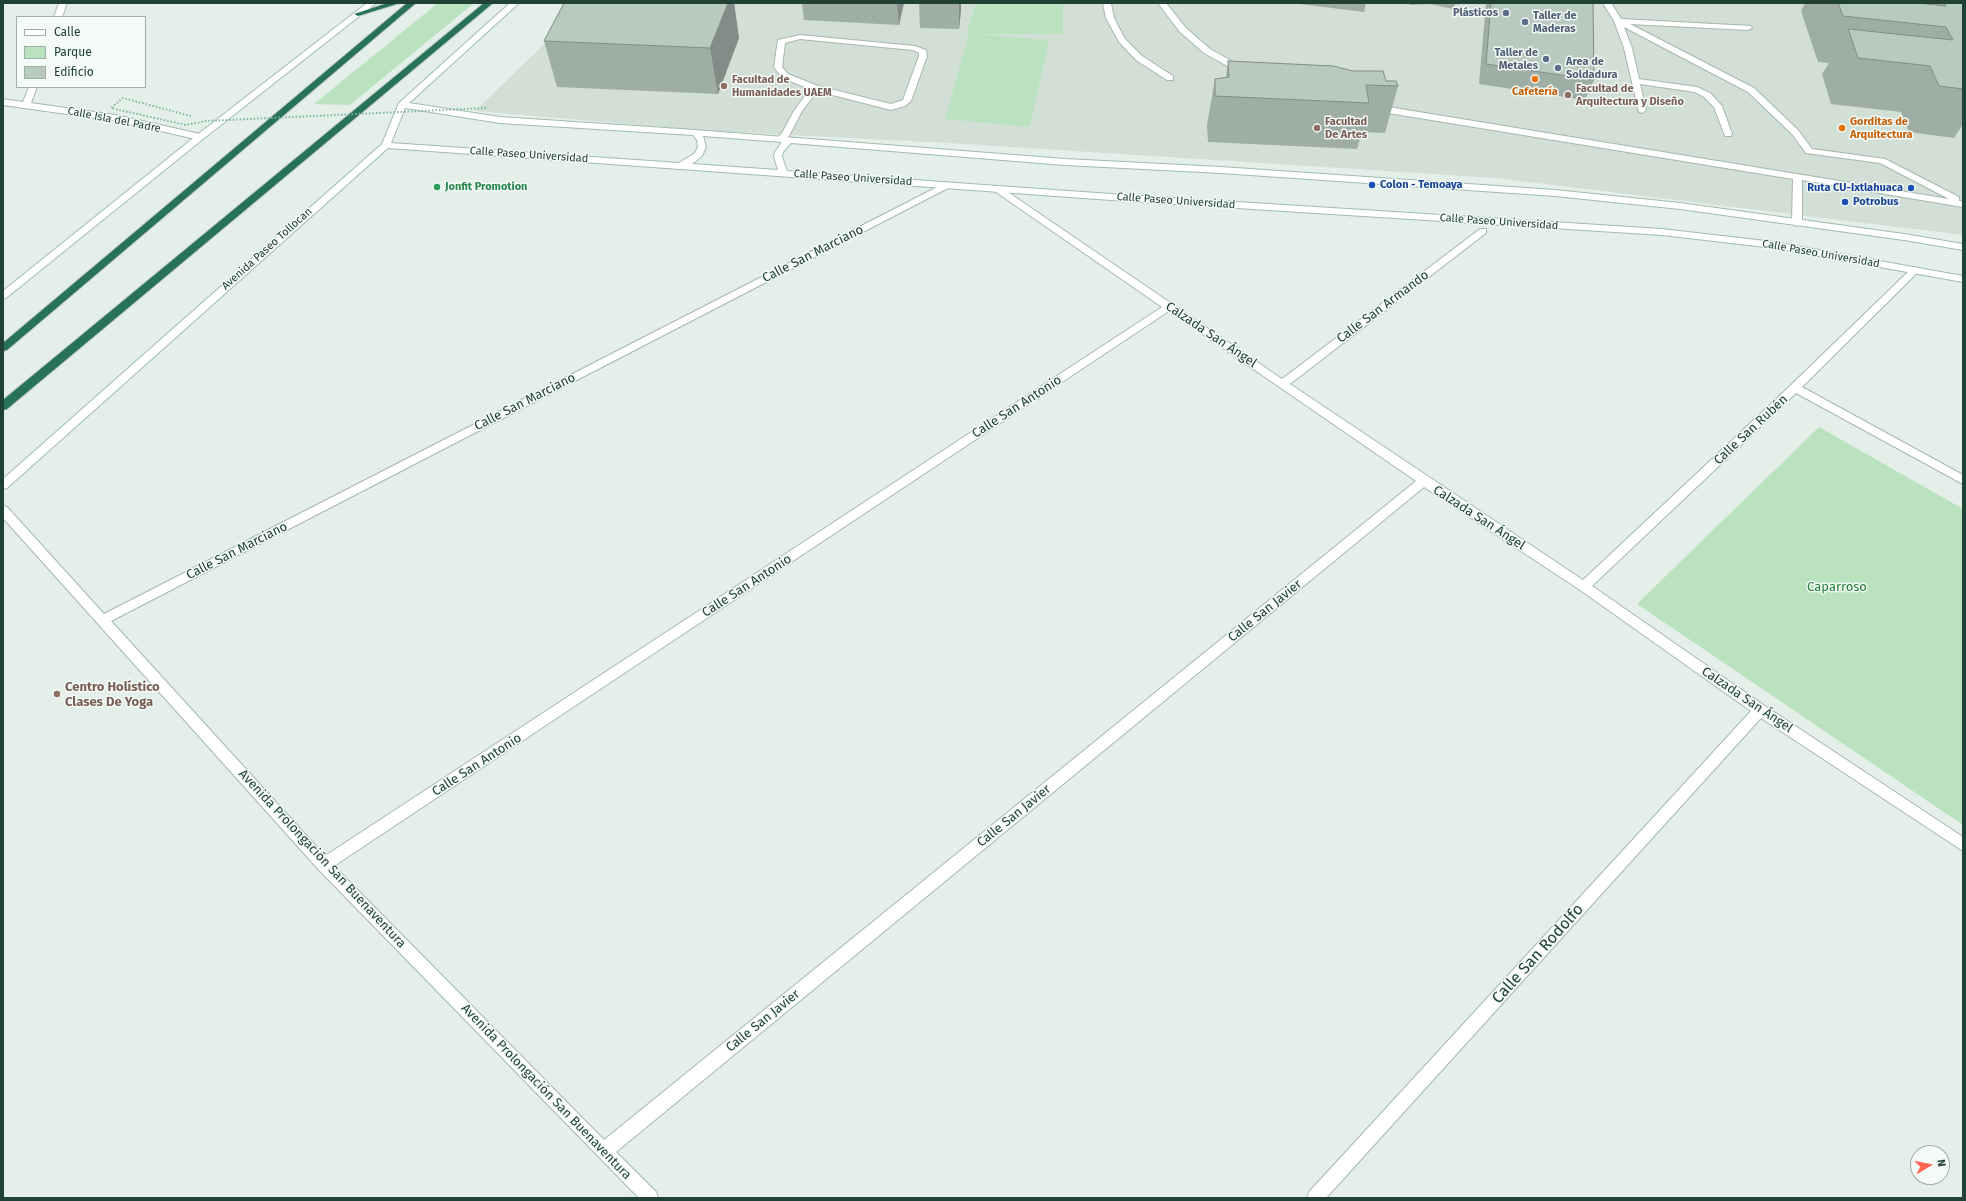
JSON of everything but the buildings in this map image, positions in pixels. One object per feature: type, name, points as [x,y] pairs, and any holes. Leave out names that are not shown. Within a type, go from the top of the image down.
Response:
[{"type":"highway","points":[[358,14],[396,3]]},
{"type":"highway","points":[[3,348],[412,3]]},
{"type":"highway","points":[[3,406],[489,3]]},
{"type":"street","points":[[58,16],[63,3]]},
{"type":"street","points":[[3,296],[200,137],[372,3]]},
{"type":"street","name":"Avenida Paseo Tollocan","points":[[3,485],[386,145],[402,105],[515,3]]},
{"type":"street","points":[[1107,3],[1110,18],[1122,40],[1139,58],[1170,78]]},
{"type":"street","points":[[1162,3],[1183,30],[1207,51],[1251,74]]},
{"type":"street","points":[[1607,3],[1618,21],[1628,48],[1642,110]]},
{"type":"street","points":[[1618,21],[1748,28]]},
{"type":"street","points":[[1618,21],[1751,90],[1795,132],[1809,151],[1882,161],[1963,203]]},
{"type":"street","points":[[800,37],[915,48],[923,52],[923,56],[907,101],[898,106],[891,106],[815,88],[785,76],[781,72],[778,67],[781,42],[791,38],[800,37]]},
{"type":"street","points":[[1635,81],[1697,90],[1707,95],[1718,106],[1728,134]]},
{"type":"street","points":[[26,105],[33,88]]},
{"type":"street","points":[[783,173],[778,157],[779,152],[785,140],[786,134],[798,111],[815,88]]},
{"type":"street","name":"Calle Isla del Padre","points":[[3,102],[116,118],[200,137]]},
{"type":"street","name":"Calle Paseo Universidad","points":[[402,105],[500,120],[695,133],[1065,162],[1221,170],[1555,193],[1680,206],[1963,248]]},
{"type":"street","points":[[1370,106],[1963,203]]},
{"type":"street","points":[[681,166],[691,161],[699,154],[702,147],[701,139],[695,133]]},
{"type":"street","name":"Calle Paseo Universidad","points":[[386,145],[947,185],[1662,232],[1774,245],[1963,278]]},
{"type":"street","points":[[1797,223],[1798,177]]},
{"type":"street","name":"Calle San Marciano","points":[[103,620],[947,185]]},
{"type":"street","name":"Calzada San Ángel","points":[[996,188],[1424,482],[1584,587],[1760,710],[1963,845]]},
{"type":"street","name":"Calle San Armando","points":[[1283,384],[1483,231]]},
{"type":"street","name":"Calle San Rubén","points":[[1584,587],[1795,388],[1915,270]]},
{"type":"street","name":"Calle San Antonio","points":[[324,865],[1170,307]]},
{"type":"street","points":[[1795,388],[1963,480]]},
{"type":"street","name":"Calle San Javier","points":[[604,1150],[1424,482]]},
{"type":"street","name":"Avenida Prolongación San Buenaventura","points":[[3,510],[324,865],[650,1198]]},
{"type":"street","name":"Calle San Rodolfo","points":[[1315,1198],[1760,710]]},
{"type":"path","points":[[191,116],[123,98],[111,108],[186,125],[206,120],[486,108]]},
{"type":"shaded area","points":[[587,3],[1963,3],[1963,235],[1496,178],[949,143],[710,131],[475,111]]},
{"type":"green space","points":[[438,3],[474,3],[350,105],[314,104]]},
{"type":"green space","points":[[976,3],[1063,3],[1063,34],[977,34],[1049,40],[1030,127],[945,119],[969,34],[966,34]]},
{"type":"green space","name":"Caparroso","points":[[1819,427],[1963,509],[1963,825],[1637,604]]},
{"type":"place","name":"Plásticos","points":[[1506,13]]},
{"type":"place","name":"Taller de Maderas","points":[[1525,22]]},
{"type":"place","name":"Taller de Metales","points":[[1546,59]]},
{"type":"place","name":"Area de Soldadura","points":[[1558,68]]},
{"type":"place","name":"Cafetería","points":[[1535,79]]},
{"type":"place","name":"Facultad de Humanidades UAEM","points":[[724,86]]},
{"type":"place","name":"Facultad de Arquitectura y Diseño","points":[[1568,95]]},
{"type":"place","name":"Facultad De Artes","points":[[1317,128]]},
{"type":"place","name":"Gorditas de Arquitectura","points":[[1842,128]]},
{"type":"place","name":"Colon - Temoaya","points":[[1372,185]]},
{"type":"place","name":"Jonfit Promotion","points":[[437,187]]},
{"type":"place","name":"Ruta CU-Ixtlahuaca","points":[[1911,188]]},
{"type":"place","name":"Potrobus","points":[[1845,202]]},
{"type":"place","name":"Centro Holístico Clases De Yoga","points":[[57,694]]}]
